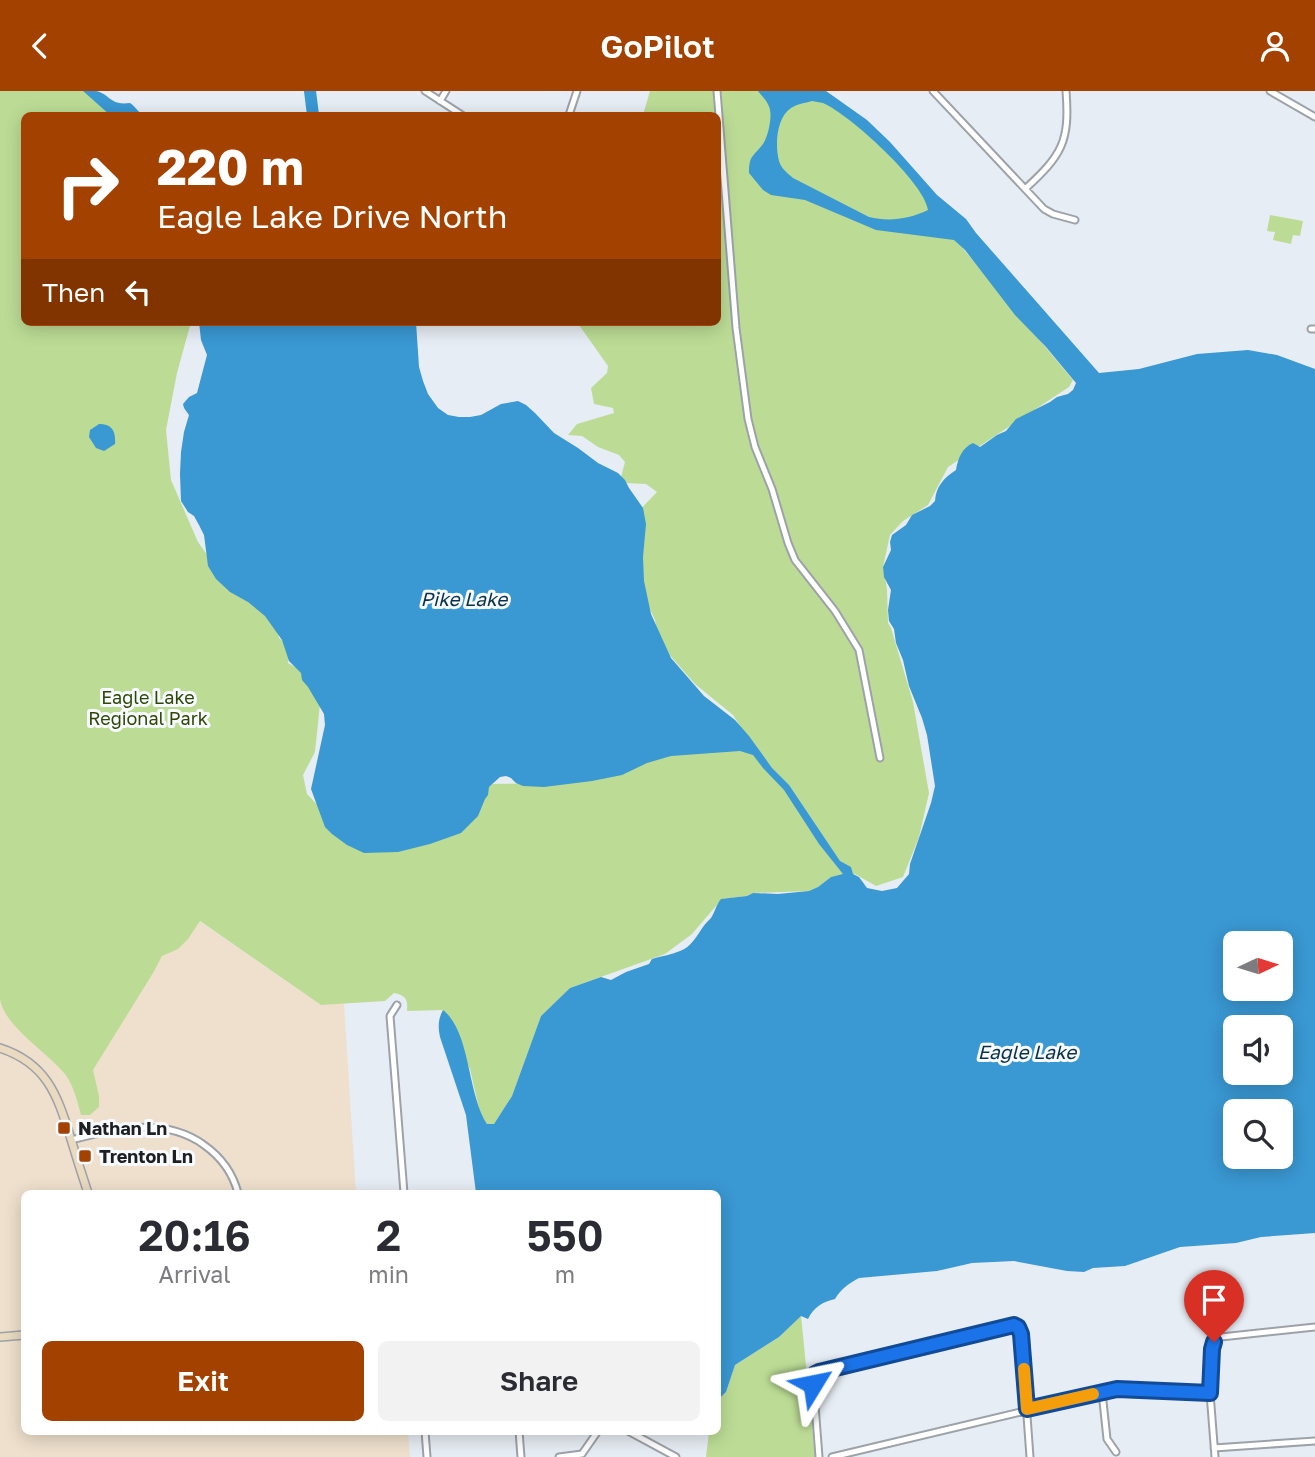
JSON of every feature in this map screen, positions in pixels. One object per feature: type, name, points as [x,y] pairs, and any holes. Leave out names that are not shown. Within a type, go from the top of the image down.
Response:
[{"type":"street","points":[[425,91],[457,112]]},
{"type":"street","points":[[440,101],[446,91]]},
{"type":"street","points":[[570,112],[577,91]]},
{"type":"street","points":[[717,91],[719,112]]},
{"type":"street","points":[[933,91],[1044,209],[1075,221]]},
{"type":"street","points":[[1025,189],[1051,164],[1064,141],[1067,126],[1066,91]]},
{"type":"street","points":[[1269,91],[1315,117]]},
{"type":"street","points":[[721,141],[736,328],[748,419],[755,447],[796,560],[835,611],[859,650],[880,758]]},
{"type":"street","points":[[397,1005],[390,1016],[404,1190]]},
{"type":"street","points":[[0,1048],[27,1060],[48,1082],[62,1109],[87,1190]]},
{"type":"street","points":[[71,1140],[129,1128],[166,1128],[181,1132],[194,1138],[221,1160],[237,1190]]},
{"type":"street","points":[[819,1457],[813,1379],[815,1374],[1014,1325],[1021,1334],[1030,1457]]},
{"type":"street","points":[[1215,1457],[1210,1393],[1214,1342],[1221,1337],[1315,1327]]},
{"type":"street","points":[[0,1337],[21,1335]]},
{"type":"street","points":[[832,1457],[1102,1392],[1133,1388],[1210,1393]]},
{"type":"street","points":[[1102,1392],[1107,1439],[1116,1452]]},
{"type":"street","points":[[425,1435],[427,1457]]},
{"type":"street","points":[[519,1435],[521,1457]]},
{"type":"street","points":[[559,1457],[582,1455],[595,1435]]},
{"type":"street","points":[[635,1435],[676,1457]]},
{"type":"street","points":[[1214,1448],[1315,1441]]},
{"type":"shaded area","points":[[53,820],[321,1005],[344,1003],[356,1190],[21,1190],[21,1435],[408,1435],[410,1457],[0,1457],[0,824]]},
{"type":"green space","name":"Eagle Lake Regional Park","points":[[0,91],[91,91],[115,112],[21,112],[21,326],[190,326],[166,430],[171,480],[198,542],[210,559],[275,616],[279,638],[291,648],[288,663],[309,675],[321,694],[315,752],[303,775],[307,794],[335,823],[484,790],[493,784],[543,783],[740,726],[733,715],[695,684],[660,644],[655,620],[636,580],[630,520],[657,492],[646,484],[625,483],[621,477],[625,462],[619,455],[598,447],[582,436],[568,435],[577,424],[614,413],[613,408],[594,404],[591,388],[607,373],[608,366],[580,326],[721,326],[721,112],[644,112],[650,91],[813,91],[877,140],[941,208],[960,245],[1073,380],[1069,387],[948,467],[928,505],[903,521],[890,535],[883,567],[888,623],[913,702],[929,793],[919,837],[903,877],[876,886],[855,874],[831,877],[809,891],[753,893],[722,899],[692,934],[665,954],[570,988],[541,1016],[512,1096],[494,1124],[487,1124],[480,1113],[470,1069],[443,1010],[407,1011],[405,999],[394,993],[385,1001],[321,1005],[200,921],[178,949],[162,956],[93,1070],[99,1107],[90,1115],[81,1115],[73,1088],[65,1074],[9,1019],[0,999]]},
{"type":"green space","points":[[1270,215],[1303,221],[1300,236],[1293,235],[1291,244],[1273,240],[1275,232],[1267,231]]},
{"type":"green space","points":[[801,1315],[815,1457],[706,1457],[709,1435],[721,1435],[721,1397],[726,1392],[735,1365],[779,1337]]},
{"type":"water","points":[[83,91],[96,91],[118,103],[130,103],[140,112],[107,112]]},
{"type":"water","name":"Eagle Lake","points":[[758,91],[826,91],[867,120],[937,195],[966,219],[1099,373],[1139,369],[1197,354],[1248,350],[1277,355],[1315,369],[1315,1233],[1180,1247],[1125,1266],[1093,1268],[1084,1272],[1014,1261],[972,1263],[937,1271],[859,1278],[845,1287],[835,1299],[819,1306],[808,1319],[801,1316],[779,1337],[735,1365],[726,1392],[721,1397],[721,1190],[476,1190],[466,1115],[440,1037],[439,1020],[443,1010],[459,1033],[481,1111],[487,1124],[494,1124],[512,1096],[541,1016],[570,988],[601,977],[611,980],[649,964],[652,959],[684,949],[711,918],[721,899],[753,893],[809,891],[831,877],[843,874],[819,844],[784,790],[753,755],[740,751],[671,756],[647,763],[622,775],[544,787],[523,786],[506,776],[500,777],[489,787],[478,816],[461,833],[398,852],[364,853],[347,845],[325,827],[311,789],[325,725],[324,714],[302,680],[301,673],[289,661],[282,640],[265,616],[230,592],[216,579],[208,566],[204,535],[194,516],[181,501],[180,474],[184,432],[189,415],[183,404],[197,393],[207,355],[199,326],[416,326],[419,367],[428,394],[438,408],[448,415],[470,417],[481,415],[501,404],[518,401],[535,413],[554,433],[625,480],[643,508],[646,524],[644,581],[651,614],[671,658],[704,696],[735,720],[749,736],[772,768],[789,785],[840,861],[851,867],[853,874],[859,877],[867,888],[882,891],[897,888],[909,874],[935,786],[927,735],[909,686],[894,629],[889,621],[891,590],[884,577],[883,567],[891,550],[892,535],[906,525],[912,515],[935,501],[939,487],[944,479],[956,470],[959,458],[966,448],[973,443],[980,447],[1006,431],[1016,419],[1068,394],[1076,383],[1015,315],[965,250],[954,240],[876,230],[805,200],[771,195],[763,190],[749,173],[749,167],[768,132],[769,107]],"holes":[[[812,101],[823,103],[867,135],[900,167],[924,198],[928,210],[899,219],[869,217],[793,178],[781,166],[777,140],[782,118],[798,105]]]},
{"type":"water","points":[[99,424],[110,427],[115,435],[115,444],[104,451],[96,448],[89,437],[90,430]]},
{"type":"waterway","points":[[310,91],[313,112]]},
{"type":"slow traffic","points":[[1024,1369],[1027,1409],[1093,1394]]},
{"type":"place","name":"Nathan Ln","points":[[64,1128]]},
{"type":"place","name":"Trenton Ln","points":[[85,1156]]},
{"type":"route","points":[[813,1384],[815,1374],[819,1372],[1014,1325],[1021,1334],[1027,1409],[1117,1389],[1210,1393],[1214,1342]]},
{"type":"water label","name":"Pike Lake","points":[[464,598]]}]
